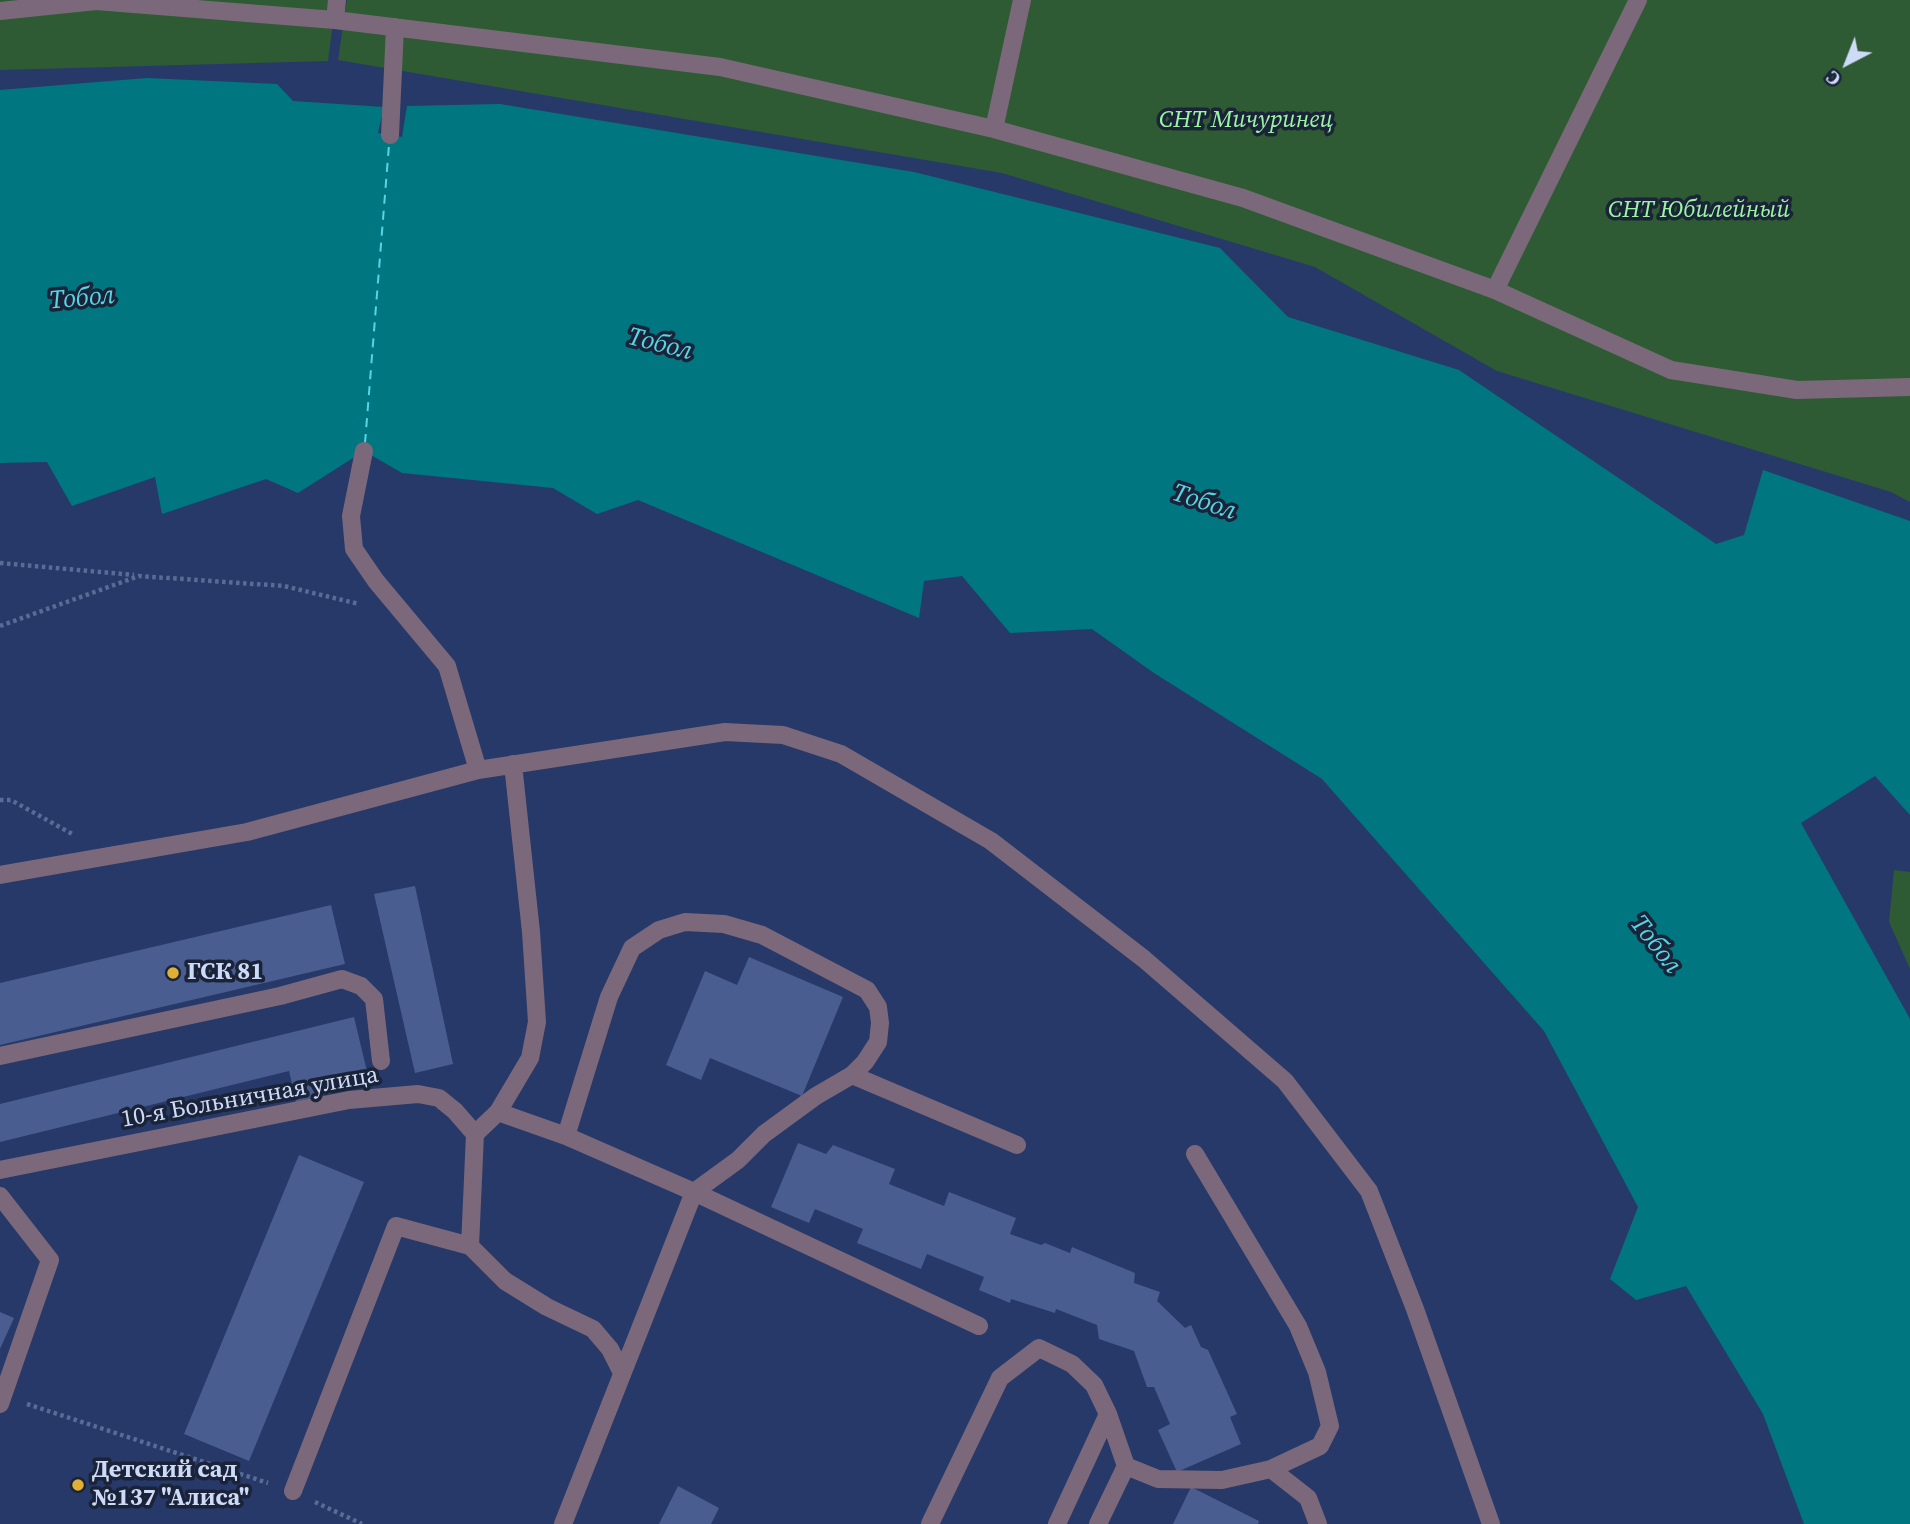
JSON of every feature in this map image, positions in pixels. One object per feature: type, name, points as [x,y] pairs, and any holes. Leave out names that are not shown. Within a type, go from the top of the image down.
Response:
[{"type":"street","points":[[335,20],[337,0]]},
{"type":"street","points":[[994,128],[1021,0]]},
{"type":"street","points":[[1495,290],[1638,0]]},
{"type":"street","points":[[3,7],[96,1],[335,20],[720,67],[994,128],[1243,198],[1495,290],[1671,370],[1797,390],[1910,387]]},
{"type":"street","points":[[390,135],[395,27]]},
{"type":"street","points":[[364,451],[351,516],[354,549],[376,581],[447,666],[478,770]]},
{"type":"street","points":[[0,875],[247,832],[478,770],[724,732],[783,735],[841,754],[991,841],[1144,959],[1285,1081],[1369,1191],[1415,1309],[1491,1524]]},
{"type":"street","points":[[470,1246],[475,1135],[498,1112],[530,1058],[537,1022],[531,932],[513,764]]},
{"type":"street","points":[[563,1524],[694,1192],[738,1160],[764,1134],[816,1096],[852,1075],[865,1062],[878,1042],[878,1007],[867,990],[762,935],[724,924],[685,922],[659,930],[632,948],[609,997],[566,1136]]},
{"type":"street","points":[[0,1056],[280,996],[342,979],[360,986],[374,999],[381,1061]]},
{"type":"street","points":[[852,1075],[1017,1144]]},
{"type":"street","name":"10-я Больничная улица","points":[[0,1170],[349,1100],[418,1094],[439,1098],[455,1111],[475,1135]]},
{"type":"street","points":[[498,1112],[566,1136],[694,1192],[979,1326]]},
{"type":"street","points":[[1126,1466],[1158,1479],[1222,1480],[1271,1469],[1320,1446],[1330,1426],[1317,1371],[1298,1326],[1195,1154]]},
{"type":"street","points":[[0,1196],[50,1260],[2,1400]]},
{"type":"street","points":[[293,1491],[396,1226],[470,1246],[505,1281],[547,1307],[593,1329],[610,1349],[622,1373]]},
{"type":"street","points":[[930,1524],[1000,1378],[1039,1348],[1072,1364],[1094,1385],[1108,1414],[1126,1466],[1098,1524]]},
{"type":"street","points":[[1057,1524],[1108,1414]]},
{"type":"street","points":[[1271,1469],[1308,1498],[1318,1524]]},
{"type":"path","points":[[0,563],[284,586],[354,601],[363,606]]},
{"type":"path","points":[[0,626],[139,576]]},
{"type":"path","points":[[0,800],[11,800],[111,856]]},
{"type":"path","points":[[2,1400],[293,1491],[362,1524]]},
{"type":"green space","points":[[0,0],[336,0],[328,61],[0,70]]},
{"type":"green space","points":[[347,0],[1910,0],[1910,502],[1891,492],[1497,371],[1315,267],[1002,173],[338,60]]},
{"type":"green space","points":[[1894,870],[1910,872],[1910,969],[1889,922]]},
{"type":"water","name":"Тобол","points":[[147,78],[277,84],[293,101],[384,107],[378,133],[402,137],[407,106],[500,104],[914,172],[1220,248],[1288,317],[1459,370],[1716,544],[1744,535],[1763,470],[1910,521],[1910,815],[1875,776],[1801,823],[1910,1019],[1910,1524],[1804,1524],[1763,1414],[1686,1286],[1636,1300],[1610,1279],[1638,1207],[1544,1031],[1322,779],[1154,673],[1092,629],[1010,633],[962,576],[924,581],[919,618],[638,500],[597,514],[553,488],[402,473],[364,451],[298,493],[266,479],[162,514],[155,477],[72,506],[47,462],[0,463],[0,90]]},
{"type":"building","points":[[415,886],[453,1064],[415,1073],[374,894]]},
{"type":"building","name":"ГСК 81","points":[[331,905],[345,964],[0,1045],[0,983]]},
{"type":"building","points":[[749,957],[843,997],[802,1096],[710,1058],[701,1080],[666,1065],[705,971],[737,985]]},
{"type":"building","points":[[354,1017],[370,1084],[296,1102],[289,1071],[0,1142],[0,1104]]},
{"type":"building","points":[[798,1143],[826,1154],[833,1145],[895,1169],[889,1184],[944,1206],[949,1192],[1016,1218],[1010,1234],[1070,1253],[1072,1247],[1135,1273],[1134,1283],[1160,1292],[1157,1301],[1185,1328],[1191,1325],[1201,1347],[1208,1350],[1237,1414],[1230,1417],[1241,1444],[1177,1472],[1158,1430],[1170,1424],[1154,1387],[1147,1387],[1134,1351],[1099,1339],[1097,1325],[1056,1309],[1055,1313],[1011,1299],[1010,1303],[979,1290],[984,1277],[927,1254],[921,1269],[857,1243],[863,1229],[815,1209],[809,1223],[771,1207]]},
{"type":"building","points":[[299,1155],[364,1182],[249,1461],[184,1434]]},
{"type":"building","points":[[0,1312],[14,1318],[0,1349]]},
{"type":"building","points":[[678,1486],[719,1508],[711,1524],[659,1524]]},
{"type":"building","points":[[1191,1487],[1259,1521],[1258,1524],[1173,1524]]},
{"type":"ferry route","points":[[365,443],[389,145]]},
{"type":"place","name":"ГСК 81","points":[[173,973]]},
{"type":"place","name":"Детский сад №137 \"Алиса\"","points":[[78,1485]]},
{"type":"park label","name":"СНТ Мичуринец","points":[[1246,121]]},
{"type":"park label","name":"СНТ Юбилейный","points":[[1699,211]]}]
